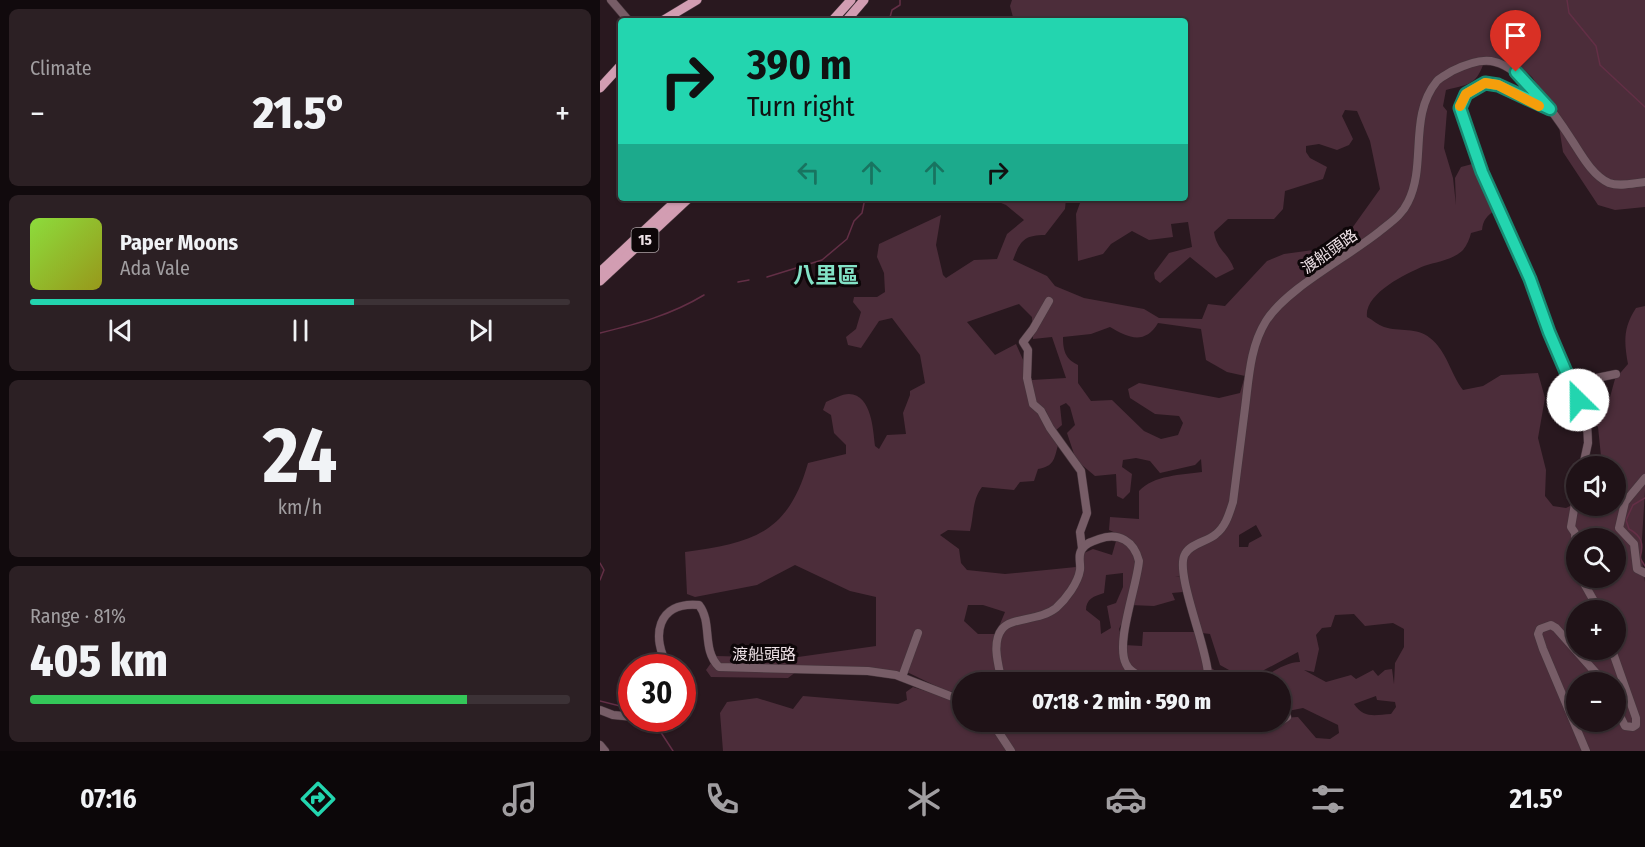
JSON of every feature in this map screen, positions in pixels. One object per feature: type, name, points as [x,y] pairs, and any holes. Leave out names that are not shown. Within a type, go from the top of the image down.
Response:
[{"type":"main road","points":[[667,18],[697,0]]},
{"type":"main road","points":[[835,18],[851,0]]},
{"type":"main road","points":[[849,18],[864,0]]},
{"type":"main road","points":[[600,88],[618,67]]},
{"type":"main road","name":"15","points":[[600,272],[676,201]]},
{"type":"main road","name":"15","points":[[600,281],[686,201]]},
{"type":"street","points":[[611,0],[626,18]]},
{"type":"street","name":"渡船頭路","points":[[1208,672],[1208,664],[1189,597],[1182,561],[1188,549],[1216,534],[1227,522],[1233,502],[1252,353],[1266,321],[1277,308],[1297,290],[1360,248],[1400,215],[1412,195],[1418,177],[1419,132],[1426,100],[1438,80],[1462,66],[1477,62],[1491,61],[1516,72],[1550,109],[1585,160],[1608,182],[1618,184],[1645,182]]},
{"type":"street","points":[[1550,109],[1498,85],[1485,83],[1466,94],[1460,108],[1482,172],[1530,279],[1549,332],[1587,421],[1588,443],[1585,456]]},
{"type":"street","points":[[1000,672],[997,660],[998,639],[1002,628],[1010,623],[1044,616],[1060,604],[1078,580],[1080,569],[1082,548],[1080,532],[1087,513],[1081,471],[1050,428],[1041,411],[1033,404],[1027,378],[1028,350],[1023,342],[1049,301]]},
{"type":"street","points":[[1582,381],[1616,374]]},
{"type":"street","points":[[1645,478],[1625,502],[1619,528],[1634,544],[1637,569],[1645,573]]},
{"type":"street","points":[[1082,548],[1089,542],[1111,536],[1121,537],[1131,543],[1137,551],[1140,561],[1123,647],[1126,664],[1134,672]]},
{"type":"street","name":"渡船頭路","points":[[662,654],[659,649],[659,628],[671,610],[688,604],[699,605],[705,615],[709,652],[719,667],[868,671],[902,677],[952,697]]},
{"type":"street","points":[[1566,703],[1540,641],[1538,634],[1540,629],[1551,625],[1556,628],[1595,672]]},
{"type":"street","points":[[902,677],[918,633]]},
{"type":"street","points":[[1626,690],[1636,718],[1636,724],[1633,727],[1626,726]]},
{"type":"street","points":[[600,710],[618,716]]},
{"type":"street","points":[[999,732],[1011,751]]},
{"type":"street","points":[[1578,732],[1586,751]]},
{"type":"street","points":[[600,745],[605,751]]},
{"type":"shaded area","points":[[1012,0],[1645,0],[1645,207],[1615,210],[1598,205],[1563,152],[1557,114],[1532,77],[1522,68],[1483,65],[1477,77],[1469,83],[1446,90],[1443,106],[1447,111],[1444,148],[1453,178],[1456,205],[1455,178],[1461,167],[1476,163],[1495,210],[1486,218],[1482,230],[1471,233],[1466,246],[1459,253],[1424,266],[1387,286],[1372,300],[1367,317],[1384,327],[1419,332],[1430,338],[1440,349],[1463,390],[1483,386],[1501,375],[1538,373],[1545,398],[1538,438],[1546,470],[1545,496],[1553,506],[1566,508],[1566,516],[1626,516],[1626,456],[1601,456],[1598,427],[1594,422],[1605,415],[1615,379],[1628,364],[1625,342],[1629,322],[1636,308],[1645,306],[1645,491],[1641,554],[1645,582],[1645,751],[723,751],[720,713],[727,702],[757,698],[793,709],[803,696],[898,704],[907,700],[906,692],[913,687],[952,699],[952,732],[1291,732],[1291,717],[1298,717],[1316,738],[1330,739],[1339,733],[1338,725],[1303,708],[1291,710],[1291,672],[1271,672],[1283,666],[1300,662],[1298,652],[1260,672],[1235,672],[1220,665],[1210,634],[1202,633],[1185,576],[1175,577],[1181,577],[1183,592],[1172,593],[1175,600],[1154,606],[1130,605],[1119,629],[1124,645],[1142,646],[1143,632],[1195,632],[1203,656],[1207,663],[1218,672],[1004,672],[1001,661],[1001,636],[998,629],[1005,612],[983,605],[968,605],[964,621],[978,634],[998,634],[1000,672],[952,672],[952,692],[909,673],[805,665],[788,678],[711,677],[706,670],[716,656],[791,658],[876,646],[876,597],[850,591],[795,565],[757,585],[695,597],[687,594],[685,552],[730,544],[764,531],[790,506],[800,487],[808,463],[846,454],[846,445],[834,433],[831,415],[823,410],[826,402],[849,394],[862,400],[870,414],[875,446],[879,449],[887,435],[906,434],[903,413],[910,391],[925,383],[920,355],[892,318],[879,321],[861,348],[848,345],[846,337],[856,329],[861,312],[853,302],[854,297],[877,297],[885,292],[884,273],[877,257],[879,244],[941,215],[936,245],[943,275],[946,278],[974,260],[997,259],[1007,234],[1024,220],[1006,205],[996,201],[1066,201],[1065,209],[1045,235],[1032,236],[1024,240],[1013,260],[1047,276],[1055,286],[1084,298],[1144,309],[1159,318],[1202,319],[1208,304],[1225,306],[1267,261],[1284,254],[1335,247],[1345,238],[1380,189],[1370,141],[1357,111],[1345,110],[1342,116],[1353,139],[1349,145],[1337,150],[1319,144],[1306,146],[1306,152],[1310,158],[1327,167],[1323,179],[1285,191],[1283,209],[1274,219],[1228,219],[1214,232],[1215,238],[1234,269],[1216,278],[1190,257],[1160,283],[1155,279],[1154,273],[1169,253],[1192,247],[1188,222],[1171,224],[1173,237],[1149,240],[1132,231],[1111,244],[1103,254],[1078,261],[1076,214],[1080,203],[1084,201],[1188,201],[1188,18],[1013,18],[1010,6]],"holes":[[[1019,304],[1032,317],[1033,339],[1052,337],[1066,378],[1032,380],[1016,344],[995,355],[967,322]],[[1158,323],[1201,329],[1206,360],[1227,372],[1245,376],[1240,393],[1219,398],[1139,383],[1128,389],[1130,398],[1155,414],[1179,416],[1183,423],[1178,435],[1161,439],[1144,431],[1112,400],[1091,401],[1078,383],[1078,365],[1066,354],[1063,337],[1091,334],[1110,327],[1123,334],[1142,337],[1153,330]],[[1066,403],[1070,407],[1075,425],[1067,433],[1076,460],[1095,476],[1116,474],[1117,496],[1123,499],[1130,492],[1132,474],[1122,467],[1123,460],[1136,458],[1150,461],[1160,473],[1195,465],[1201,459],[1202,472],[1168,477],[1145,486],[1139,491],[1139,519],[1110,517],[1109,530],[1118,534],[1112,555],[1093,549],[1084,553],[1076,567],[1005,574],[967,570],[961,563],[959,549],[940,535],[948,530],[970,531],[975,502],[982,487],[1014,490],[1020,482],[1034,481],[1038,469],[1052,462],[1058,445],[1036,406],[1039,404],[1046,411],[1055,431],[1062,425],[1060,406]],[[1256,525],[1262,536],[1249,543],[1248,547],[1239,547],[1239,535]],[[1123,573],[1123,587],[1116,603],[1107,606],[1111,628],[1101,634],[1100,621],[1086,610],[1086,606],[1094,597],[1104,593],[1106,575]],[[1354,614],[1365,626],[1393,623],[1404,629],[1404,647],[1395,663],[1394,684],[1392,669],[1385,670],[1378,676],[1373,670],[1356,679],[1351,675],[1326,682],[1304,670],[1314,672],[1319,649],[1316,635],[1322,628],[1331,627],[1335,615]],[[1376,696],[1377,700],[1395,702],[1396,707],[1391,714],[1370,715],[1362,712],[1354,704]]]},
{"type":"waterway","points":[[890,18],[892,10],[900,5],[900,0]]},
{"type":"waterway","points":[[1567,0],[1569,13],[1596,46],[1600,65],[1645,107]]},
{"type":"waterway","points":[[767,277],[822,260],[847,239],[854,221],[862,213],[864,201]]},
{"type":"waterway","points":[[738,282],[749,280]]},
{"type":"waterway","points":[[600,333],[666,313],[704,295]]},
{"type":"waterway","points":[[1645,498],[1633,505],[1626,520],[1629,529],[1641,541],[1640,558],[1645,566]]},
{"type":"waterway","points":[[600,563],[604,570],[600,580]]},
{"type":"waterway","points":[[600,701],[618,706]]},
{"type":"waterway","points":[[661,732],[673,751]]},
{"type":"slow traffic","points":[[1460,106],[1466,94],[1485,83],[1498,85],[1539,106]]},
{"type":"district","name":"八里區","points":[[826,275]]},
{"type":"route","points":[[1516,72],[1550,109],[1539,106],[1498,85],[1485,83],[1466,94],[1460,108],[1482,172],[1536,292],[1549,332],[1578,400]]}]
